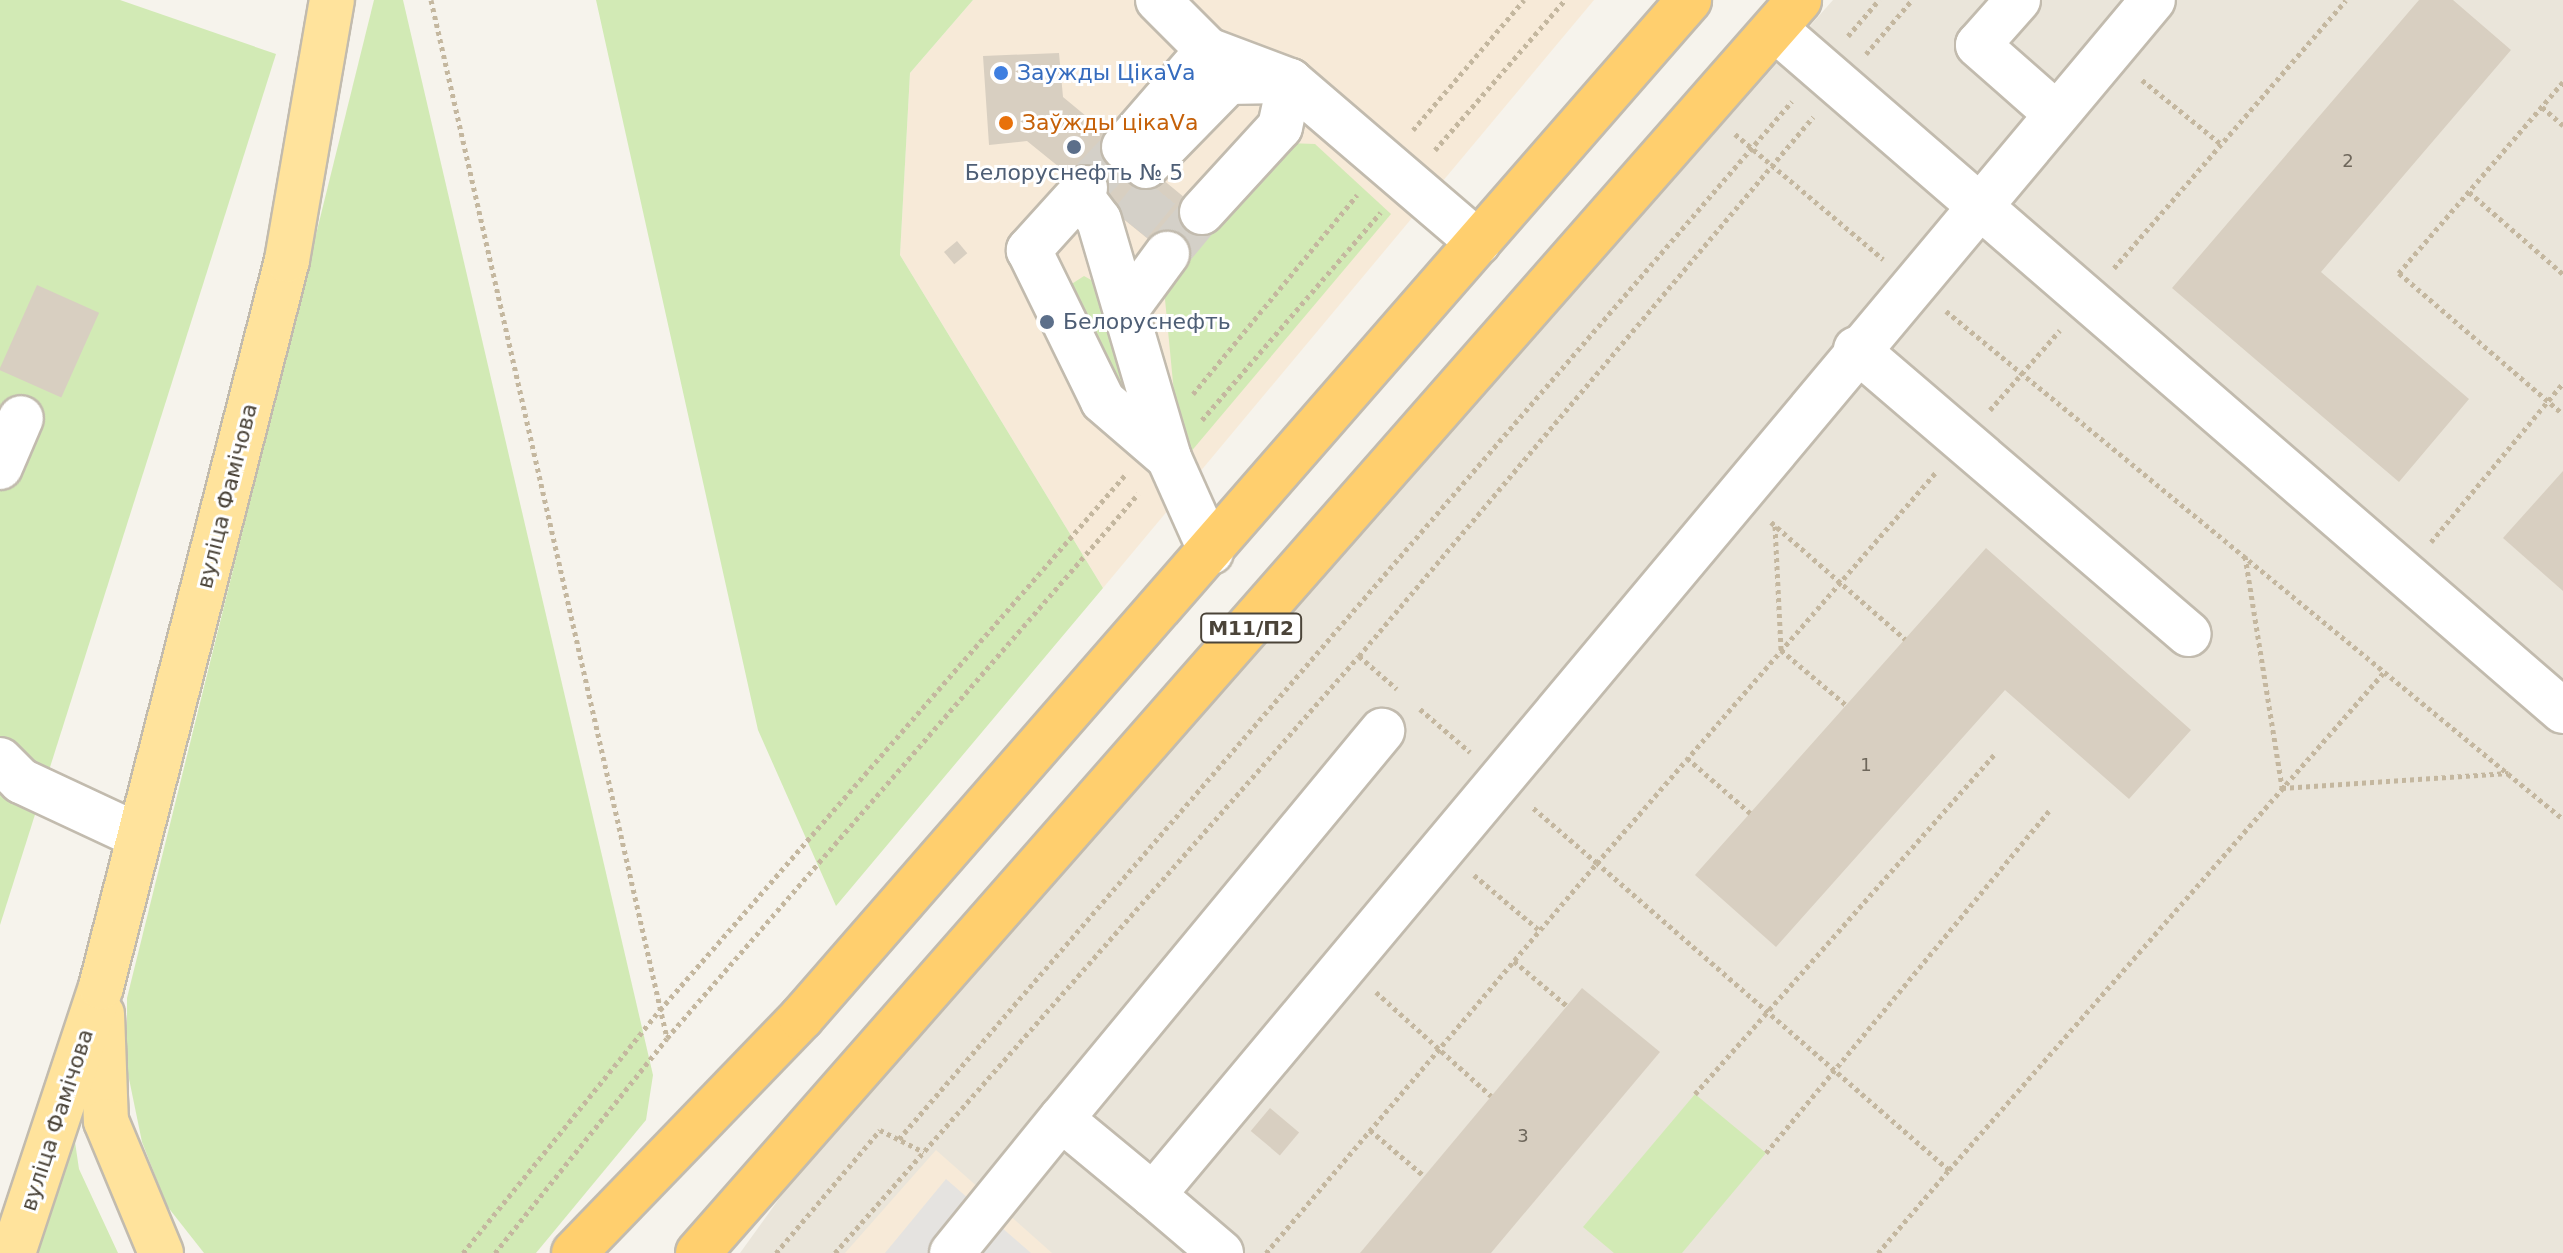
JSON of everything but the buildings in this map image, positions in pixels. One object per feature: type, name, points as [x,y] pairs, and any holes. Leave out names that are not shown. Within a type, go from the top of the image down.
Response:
[{"type":"highway","name":"М11/П2","points":[[574,1253],[801,1018],[1211,552],[1689,0]]},
{"type":"highway","name":"М11/П2","points":[[698,1253],[1787,14]]},
{"type":"main road","name":"вуліца Фамічова","points":[[13,1253],[101,987],[287,260],[332,0]]},
{"type":"main road","name":"вуліца Фамічова","points":[[101,987],[106,1121],[161,1253]]},
{"type":"lane","points":[[1158,0],[1208,50],[1290,81],[1398,170],[1478,242]]},
{"type":"lane","points":[[2018,0],[1978,45],[2054,112]]},
{"type":"lane","points":[[1153,1195],[1973,207],[2153,0]]},
{"type":"lane","points":[[1787,14],[1829,77],[1973,207],[2563,711]]},
{"type":"lane","points":[[1165,181],[1208,50]]},
{"type":"lane","points":[[1165,181],[1228,82],[1290,81]]},
{"type":"lane","points":[[1165,181],[1280,127],[1290,81]]},
{"type":"lane","points":[[1161,444],[1103,401],[1029,250],[1118,237],[1161,444],[1211,552]]},
{"type":"lane","points":[[1856,349],[2188,634]]},
{"type":"lane","points":[[0,467],[21,418]]},
{"type":"lane","points":[[973,1245],[1061,1119],[1382,731]]},
{"type":"lane","points":[[0,760],[21,781],[139,836]]},
{"type":"lane","points":[[1061,1119],[1221,1253]]},
{"type":"path","points":[[431,0],[667,1038]]},
{"type":"path","points":[[495,1253],[667,1038],[1161,444],[1398,170],[1524,0]]},
{"type":"path","points":[[463,1253],[660,1010],[1161,444],[1398,170],[1565,0]]},
{"type":"path","points":[[835,1253],[1359,656],[1771,167],[1879,0]]},
{"type":"path","points":[[899,1139],[1751,148],[1912,0]]},
{"type":"path","points":[[2108,51],[2221,144]]},
{"type":"path","points":[[2563,82],[2399,273],[2563,414]]},
{"type":"path","points":[[2542,107],[2563,125]]},
{"type":"path","points":[[1706,108],[1771,167],[2511,773],[2563,819]]},
{"type":"path","points":[[2469,192],[2563,274]]},
{"type":"path","points":[[2404,575],[2563,383]]},
{"type":"path","points":[[1737,492],[1905,639]]},
{"type":"path","points":[[1775,525],[1781,650],[1846,705]]},
{"type":"path","points":[[2244,555],[2282,788]]},
{"type":"path","points":[[1359,656],[1949,1170]]},
{"type":"path","points":[[1878,1253],[2385,671]]},
{"type":"path","points":[[1695,1094],[1996,753]]},
{"type":"path","points":[[1687,758],[1750,813]]},
{"type":"path","points":[[2282,788],[2511,773]]},
{"type":"path","points":[[1766,1153],[2050,810]]},
{"type":"path","points":[[1442,849],[1539,930]]},
{"type":"path","points":[[1266,1253],[1597,863]]},
{"type":"path","points":[[1514,961],[1567,1006]]},
{"type":"path","points":[[1346,964],[1491,1096]]},
{"type":"path","points":[[776,1253],[880,1130],[924,1152]]},
{"type":"path","points":[[1370,1130],[1424,1176]]},
{"type":"shaded area","points":[[973,0],[1594,0],[1103,588],[900,255],[910,73]]},
{"type":"shaded area","points":[[1833,0],[2563,0],[2563,1253],[740,1253],[817,1146]]},
{"type":"shaded area","points":[[936,1150],[1052,1253],[845,1253]]},
{"type":"shaded area","points":[[946,1179],[1031,1253],[885,1253]]},
{"type":"green space","points":[[0,0],[120,0],[276,54],[0,925]]},
{"type":"green space","points":[[374,0],[403,0],[653,1075],[646,1120],[536,1253],[204,1253],[167,1206],[142,1142],[127,1069],[127,998]]},
{"type":"green space","points":[[596,0],[973,0],[910,73],[900,255],[1103,588],[836,906],[758,730]]},
{"type":"green space","points":[[1288,143],[1315,144],[1391,214],[1189,454],[1177,424],[1164,289],[1174,260],[1208,217]]},
{"type":"green space","points":[[1084,276],[1093,281],[1130,363],[1127,407],[1067,287]]},
{"type":"green space","points":[[1695,1094],[1766,1153],[1682,1253],[1614,1253],[1583,1227]]},
{"type":"green space","points":[[68,1095],[79,1169],[118,1253],[23,1253]]},
{"type":"tunnel","points":[[1085,188],[1124,147]]},
{"type":"tunnel","points":[[1130,224],[1165,181]]},
{"type":"tunnel","points":[[1167,254],[1202,212]]},
{"type":"place","name":"Заужды ЦікаVа","points":[[1001,73]]},
{"type":"place","name":"Заўжды цікаVа","points":[[1006,123]]},
{"type":"place","name":"Белоруснефть № 5","points":[[1074,147]]},
{"type":"place","name":"Белоруснефть","points":[[1047,322]]}]
